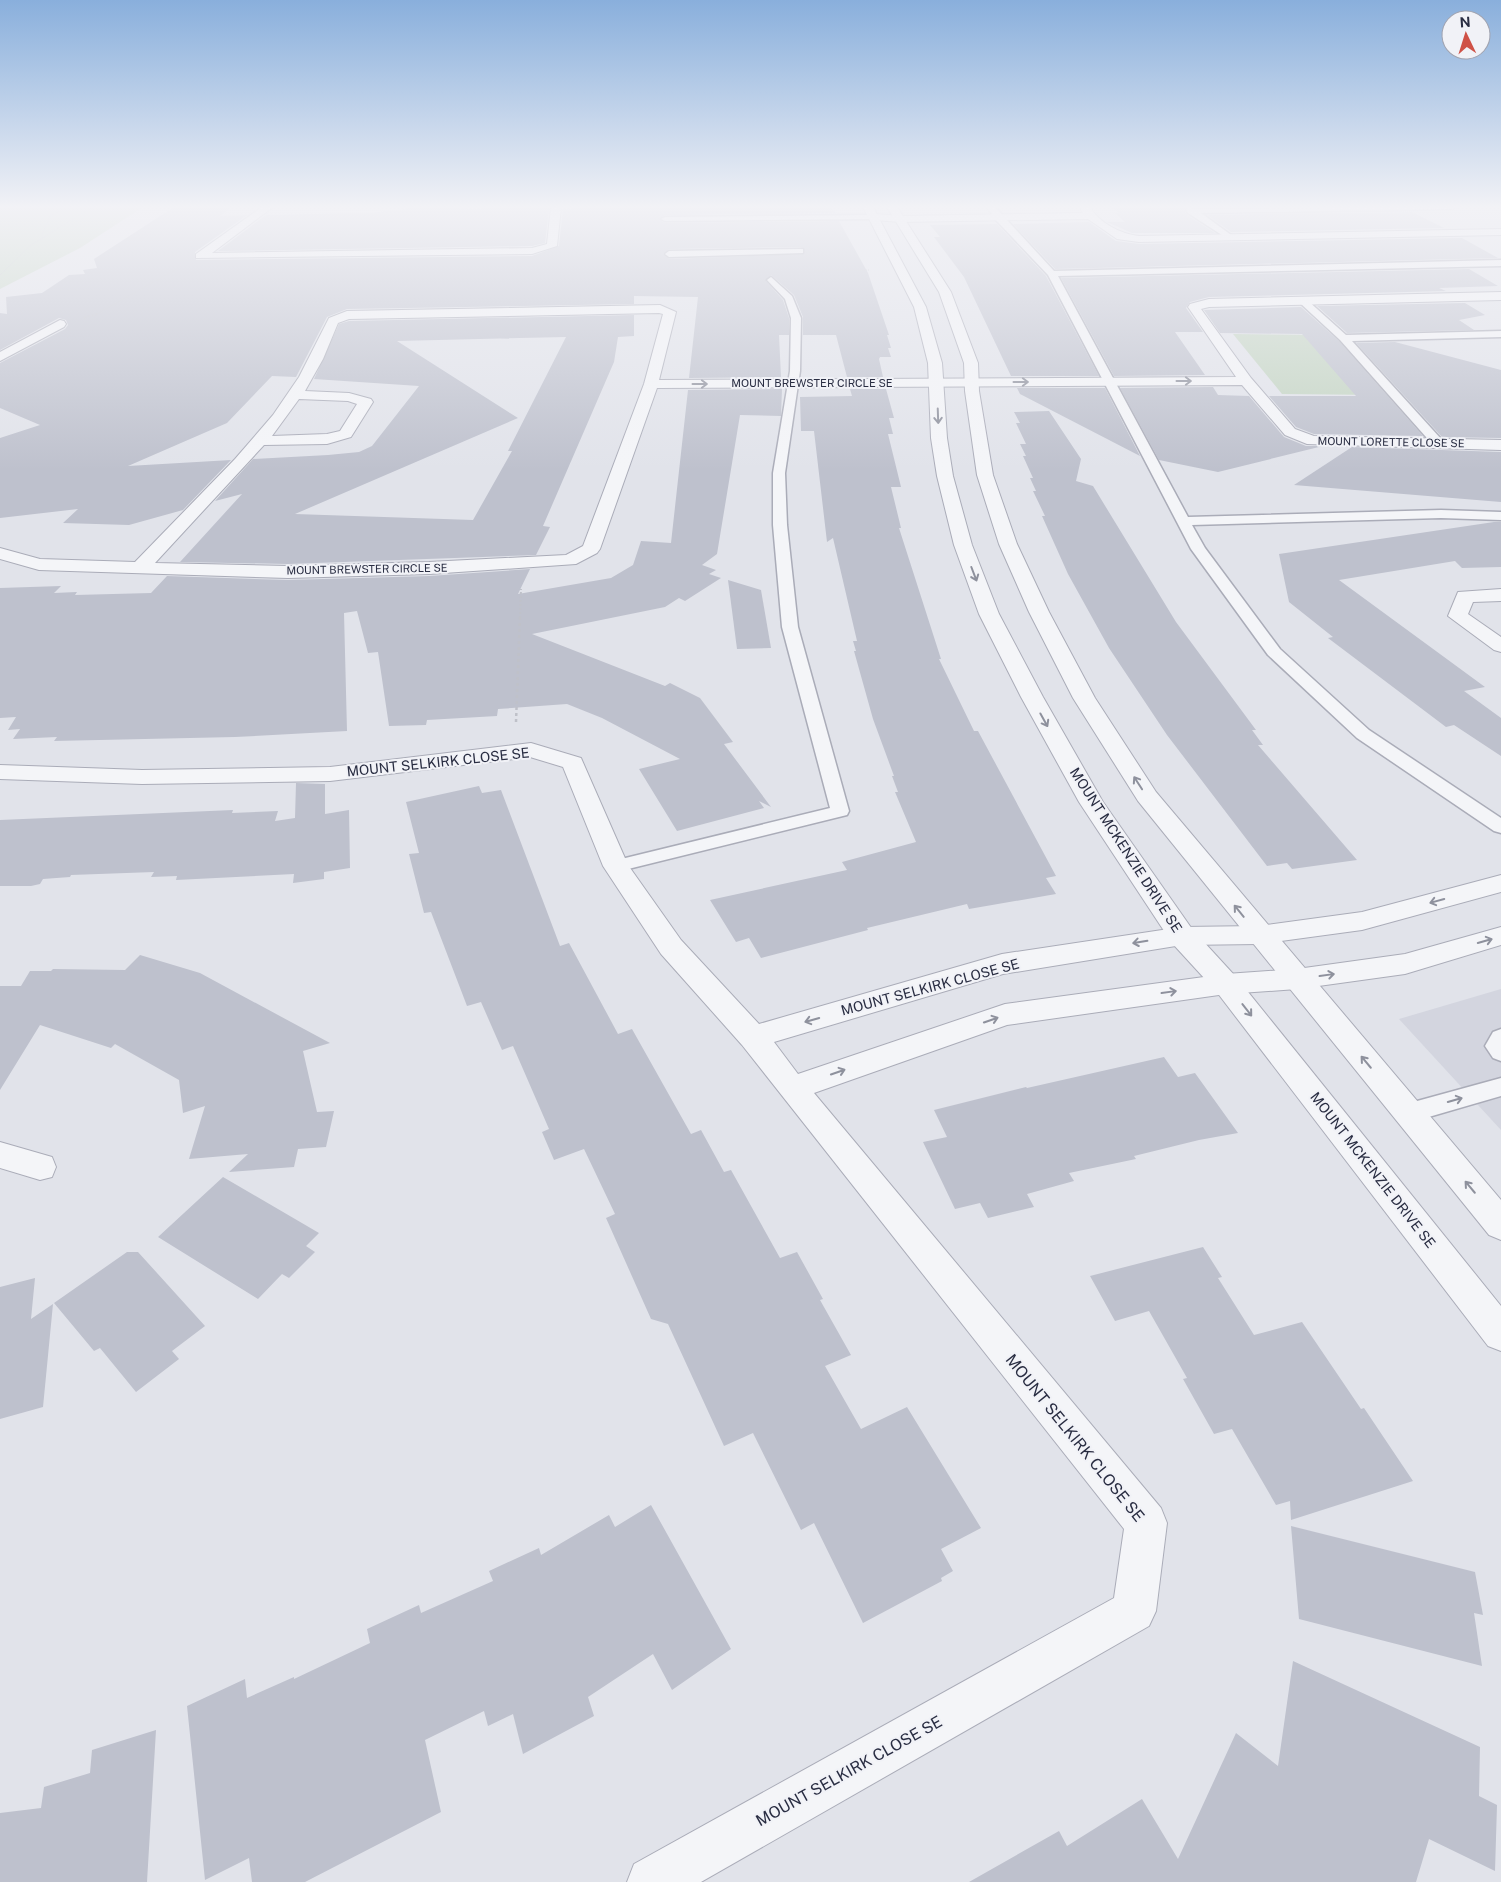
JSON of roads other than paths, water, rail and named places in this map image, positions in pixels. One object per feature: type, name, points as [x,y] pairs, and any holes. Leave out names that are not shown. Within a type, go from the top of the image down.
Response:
[{"type":"street","name":"MOUNT MCKENZIE DRIVE SE","points":[[916,295],[935,358],[939,438],[945,476],[963,545],[989,614],[1032,697],[1091,802],[1182,936],[1226,984],[1501,1334]]},
{"type":"street","points":[[946,295],[972,376],[985,476],[1008,544],[1039,612],[1084,698],[1146,796],[1259,935],[1501,1224]]},
{"type":"street","name":"MOUNT LORETTE CLOSE SE","points":[[1501,296],[1209,303],[1194,307],[1242,375],[1290,432],[1312,441],[1501,445]]},
{"type":"street","name":"MOUNT BREWSTER CIRCLE SE","points":[[660,309],[670,312],[652,378],[591,549],[570,560],[288,572],[140,568],[260,440],[295,396],[317,358],[333,321],[346,316],[660,309]]},
{"type":"street","points":[[0,357],[60,324]]},
{"type":"street","points":[[972,376],[1242,375]]},
{"type":"street","name":"MOUNT BREWSTER CIRCLE SE","points":[[652,378],[972,376]]},
{"type":"street","points":[[260,440],[327,438],[346,434],[366,402],[349,397],[295,396]]},
{"type":"street","points":[[0,552],[39,564],[140,568]]},
{"type":"street","points":[[1501,595],[1465,596],[1458,616],[1501,646]]},
{"type":"street","name":"MOUNT SELKIRK CLOSE SE","points":[[0,772],[142,778],[330,774],[532,750],[573,763],[616,866],[670,947],[753,1037],[792,1088],[1146,1523],[1134,1611],[652,1882]]},
{"type":"street","name":"MOUNT SELKIRK CLOSE SE","points":[[753,1037],[1002,964],[1182,936],[1259,935],[1362,921],[1501,883]]},
{"type":"street","points":[[792,1088],[1005,1015],[1226,984],[1297,979],[1404,964],[1501,936]]},
{"type":"street","points":[[0,1156],[40,1167]]},
{"type":"lane","points":[[616,866],[840,811],[790,627],[780,525],[779,473],[794,377],[796,318],[789,298],[786,295]]},
{"type":"lane","points":[[1063,295],[1198,549],[1274,652],[1363,734],[1501,827]]},
{"type":"lane","points":[[1303,301],[1344,338],[1438,443]]},
{"type":"lane","points":[[1344,338],[1501,334]]},
{"type":"lane","points":[[1184,520],[1441,514],[1501,516]]},
{"type":"lane","points":[[1501,1038],[1497,1046],[1501,1052]]},
{"type":"lane","points":[[1408,1113],[1501,1087]]}]
